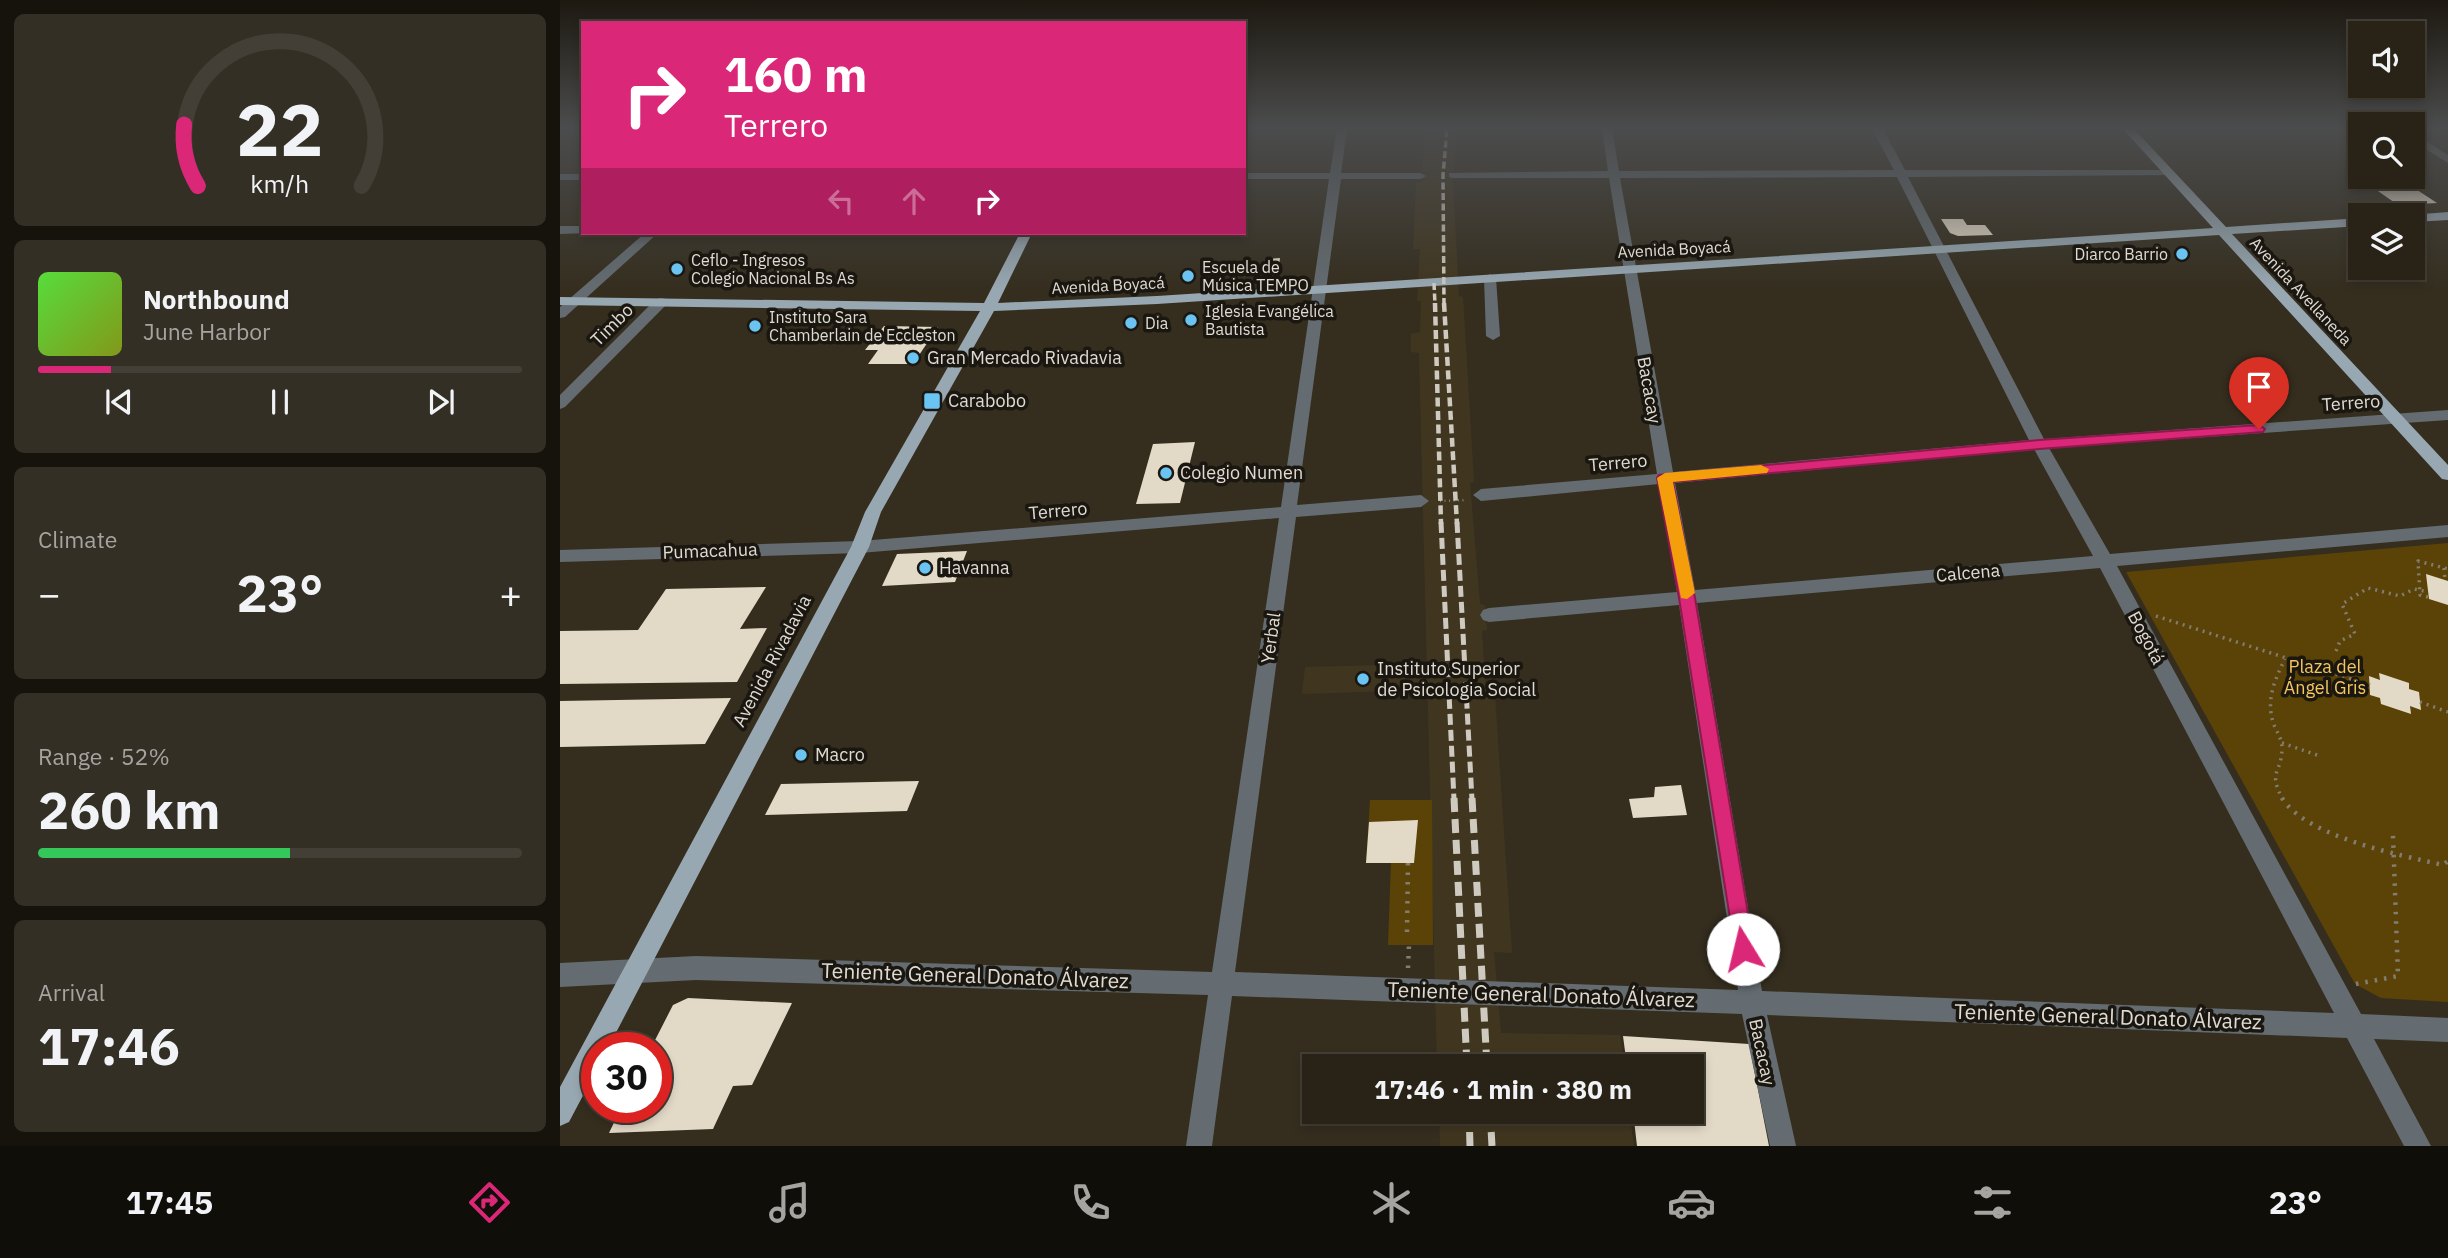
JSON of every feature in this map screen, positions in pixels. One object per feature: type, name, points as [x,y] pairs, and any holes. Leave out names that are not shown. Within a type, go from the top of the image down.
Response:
[{"type":"main road","name":"Avenida Avellaneda","points":[[2178,182],[2448,475]]},
{"type":"main road","points":[[2425,217],[2448,216]]},
{"type":"main road","name":"Avenida Boyacá","points":[[560,300],[989,307],[1157,300],[2348,223]]},
{"type":"main road","name":"Avenida Rivadavia","points":[[560,1112],[860,547],[873,512],[989,307],[1025,235]]},
{"type":"street","name":"Yerbal","points":[[1199,1146],[1334,182]]},
{"type":"street","name":"Bacacay","points":[[1614,182],[1687,598],[1752,1003],[1783,1146]]},
{"type":"street","name":"Bogotá","points":[[1907,182],[2039,444],[2333,983],[2418,1146]]},
{"type":"street","points":[[560,230],[581,230]]},
{"type":"street","points":[[560,314],[651,235]]},
{"type":"street","points":[[1490,278],[1493,336]]},
{"type":"street","name":"Timbo","points":[[560,404],[661,302]]},
{"type":"street","name":"Terrero","points":[[1475,498],[2039,444],[2448,415]]},
{"type":"street","name":"Terrero","points":[[860,547],[1421,500]]},
{"type":"street","name":"Calcena","points":[[1489,615],[2448,531]]},
{"type":"street","name":"Pumacahua","points":[[560,556],[860,547]]},
{"type":"street","name":"Teniente General Donato Álvarez","points":[[560,975],[696,968],[1752,1003],[2448,1031]]},
{"type":"path","points":[[1421,500],[1475,498]]},
{"type":"path","points":[[2420,590],[2418,561],[2446,569],[2445,580]]},
{"type":"path","points":[[2336,651],[2340,641],[2355,634],[2354,626],[2343,612],[2343,604],[2368,588],[2400,596],[2414,589],[2428,595]]},
{"type":"path","points":[[2154,615],[2370,685]]},
{"type":"path","points":[[2285,659],[2273,684],[2269,702],[2283,754],[2275,769],[2275,787],[2293,812],[2350,841],[2443,865],[2448,861]]},
{"type":"path","points":[[2351,680],[2351,696]]},
{"type":"path","points":[[2420,702],[2448,712]]},
{"type":"path","points":[[2282,743],[2317,755]]},
{"type":"path","points":[[2333,983],[2355,984],[2398,976],[2393,835]]},
{"type":"path","points":[[1407,932],[1408,863]]},
{"type":"shaded area","points":[[1453,182],[1474,482],[1470,483],[1480,604],[1485,605],[1487,630],[1482,631],[1486,694],[1495,696],[1512,953],[1494,952],[1501,1033],[1620,1035],[1622,1054],[1437,1054],[1419,353],[1411,352],[1411,334],[1420,332],[1421,301],[1417,301],[1420,249],[1413,249],[1416,183]]},
{"type":"shaded area","name":"Instituto Superior de Psicologia Social","points":[[1423,664],[1422,690],[1302,694],[1305,667]]},
{"type":"shaded area","points":[[1439,1124],[1631,1124],[1634,1146],[1440,1146]]},
{"type":"green space","name":"Plaza del Ángel Gris","points":[[2448,543],[2448,1002],[2381,998],[2355,984],[2126,572]]},
{"type":"green space","points":[[1370,800],[1432,800],[1433,945],[1388,945],[1391,862],[1366,863]]},
{"type":"building","points":[[2375,189],[2416,189],[2437,203],[2395,203]]},
{"type":"building","points":[[1941,219],[1963,219],[1967,225],[1985,225],[1993,235],[1958,236],[1950,233]]},
{"type":"building","points":[[1280,258],[1278,276],[1263,277],[1265,259]]},
{"type":"building","points":[[884,326],[938,327],[913,364],[868,364],[878,350],[865,350]]},
{"type":"building","name":"Colegio Numen","points":[[1195,442],[1180,503],[1136,504],[1153,444]]},
{"type":"building","name":"Havanna","points":[[967,551],[955,582],[882,586],[897,554]]},
{"type":"building","points":[[2426,574],[2448,581],[2448,605],[2429,599]]},
{"type":"building","points":[[766,587],[740,629],[767,628],[737,682],[560,684],[560,631],[638,630],[666,589]]},
{"type":"building","points":[[2379,673],[2409,683],[2409,689],[2419,692],[2421,710],[2410,706],[2411,714],[2381,704],[2380,698],[2370,695],[2369,676],[2380,680]]},
{"type":"building","points":[[731,698],[705,744],[560,747],[560,701]]},
{"type":"building","points":[[919,781],[907,811],[765,815],[781,784]]},
{"type":"building","points":[[1681,785],[1687,815],[1633,818],[1629,799],[1654,797],[1655,787]]},
{"type":"building","points":[[1418,820],[1414,863],[1366,863],[1369,822]]},
{"type":"building","points":[[688,998],[792,1003],[752,1085],[733,1086],[713,1129],[609,1133],[614,1123],[672,1123],[672,1032],[659,1032],[673,1005]]},
{"type":"building","points":[[1623,1036],[1749,1044],[1769,1146],[1637,1146],[1634,1124],[1704,1124],[1704,1054],[1625,1054]]},
{"type":"railway","points":[[1443,182],[1444,305]]},
{"type":"railway","points":[[1434,283],[1435,305]]},
{"type":"railway","points":[[1435,303],[1441,524]]},
{"type":"railway","points":[[1444,303],[1457,524]]},
{"type":"railway","points":[[1441,522],[1454,800]]},
{"type":"railway","points":[[1457,522],[1472,800]]},
{"type":"railway","points":[[1454,798],[1466,1054]]},
{"type":"railway","points":[[1472,798],[1486,1054]]},
{"type":"railway","points":[[1469,1124],[1470,1146]]},
{"type":"railway","points":[[1491,1124],[1492,1146]]},
{"type":"slow traffic","points":[[1687,593],[1665,478],[1761,469]]},
{"type":"place","name":"Diarco Barrio","points":[[2182,254]]},
{"type":"place","name":"Ceflo - Ingresos Colegio Nacional Bs As","points":[[677,269]]},
{"type":"place","name":"Escuela de Música TEMPO","points":[[1188,276]]},
{"type":"place","name":"Iglesia Evangélica Bautista","points":[[1191,320]]},
{"type":"place","name":"Dia","points":[[1131,323]]},
{"type":"place","name":"Instituto Sara Chamberlain de Eccleston","points":[[755,326]]},
{"type":"place","name":"Gran Mercado Rivadavia","points":[[913,358]]},
{"type":"place","name":"Carabobo","points":[[932,401]]},
{"type":"place","name":"Colegio Numen","points":[[1166,473]]},
{"type":"place","name":"Havanna","points":[[925,568]]},
{"type":"place","name":"Instituto Superior de Psicologia Social","points":[[1363,679]]},
{"type":"place","name":"Macro","points":[[801,755]]},
{"type":"route","points":[[1743,949],[1665,478],[2039,444],[2259,429]]}]
